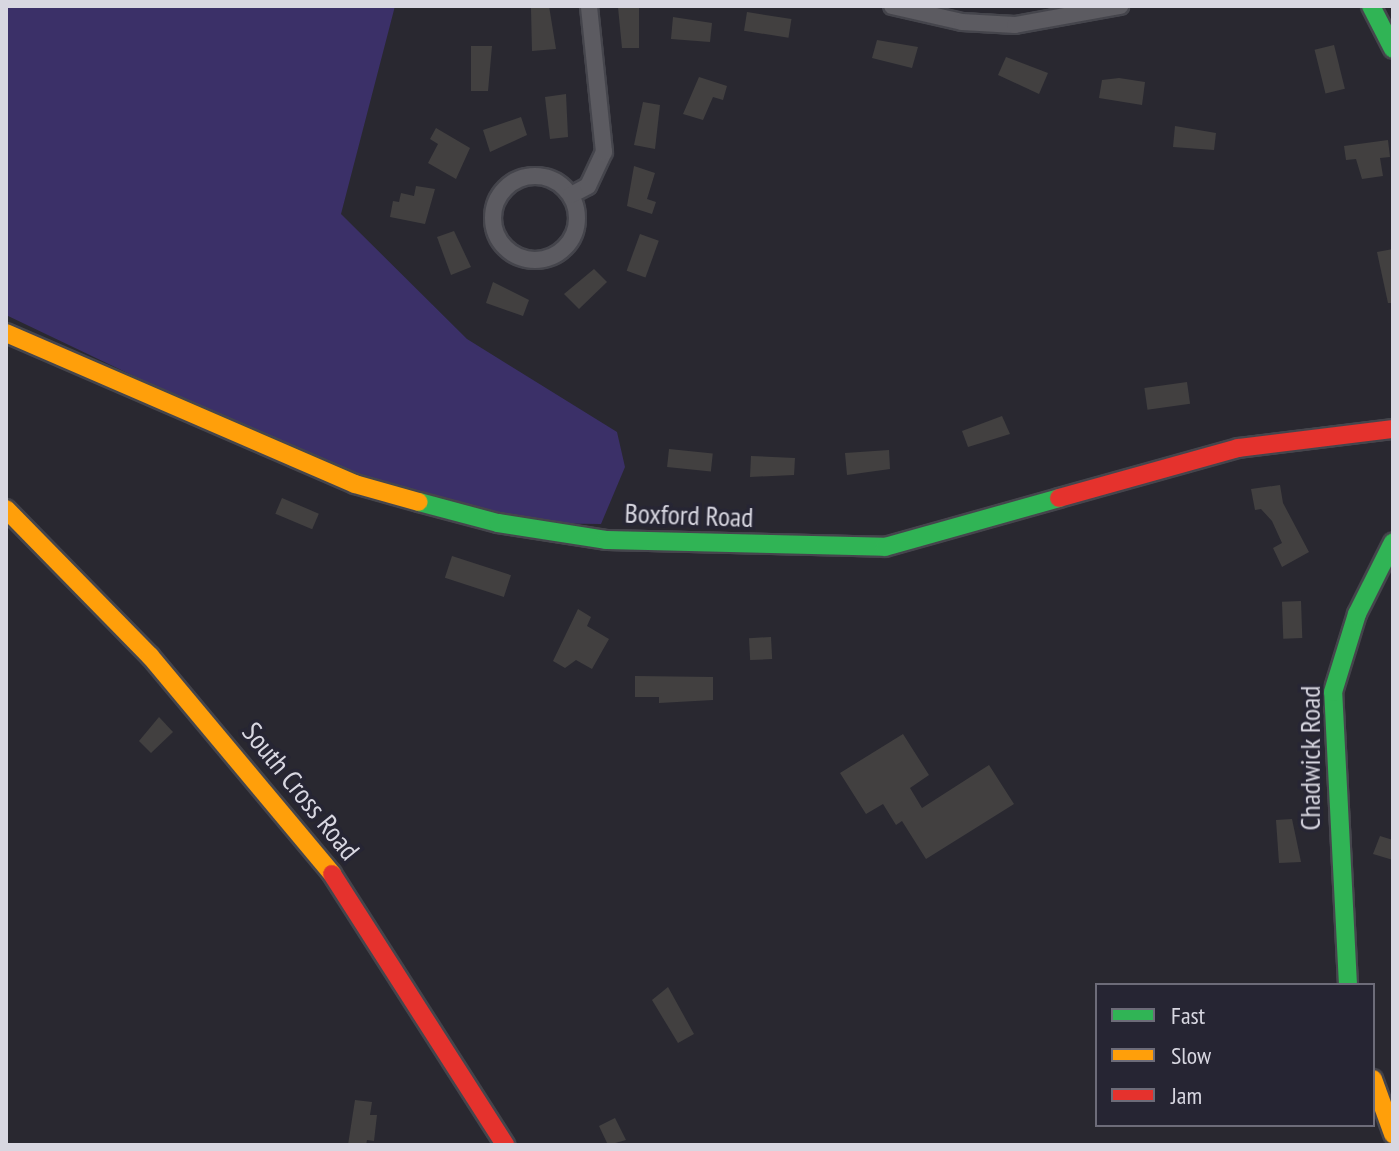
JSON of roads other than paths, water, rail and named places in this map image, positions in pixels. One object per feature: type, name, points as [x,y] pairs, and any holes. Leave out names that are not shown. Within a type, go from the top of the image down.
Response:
[{"type":"street","points":[[571,195],[588,186],[604,152],[589,6]]},
{"type":"street","points":[[892,6],[962,22],[1015,25],[1120,6]]},
{"type":"street","points":[[1371,6],[1393,49]]},
{"type":"street","points":[[544,176],[571,195],[577,227],[558,254],[525,260],[499,241],[493,208],[512,182],[544,176]]},
{"type":"street","name":"Boxford Road","points":[[6,333],[355,484],[498,523],[606,540],[885,547],[1238,448],[1393,429]]},
{"type":"street","name":"South Cross Road","points":[[6,509],[154,661],[319,853],[505,1145]]},
{"type":"street","name":"Chadwick Road","points":[[1348,983],[1333,692],[1357,614],[1393,542]]},
{"type":"street","points":[[1375,1084],[1392,1124]]}]
